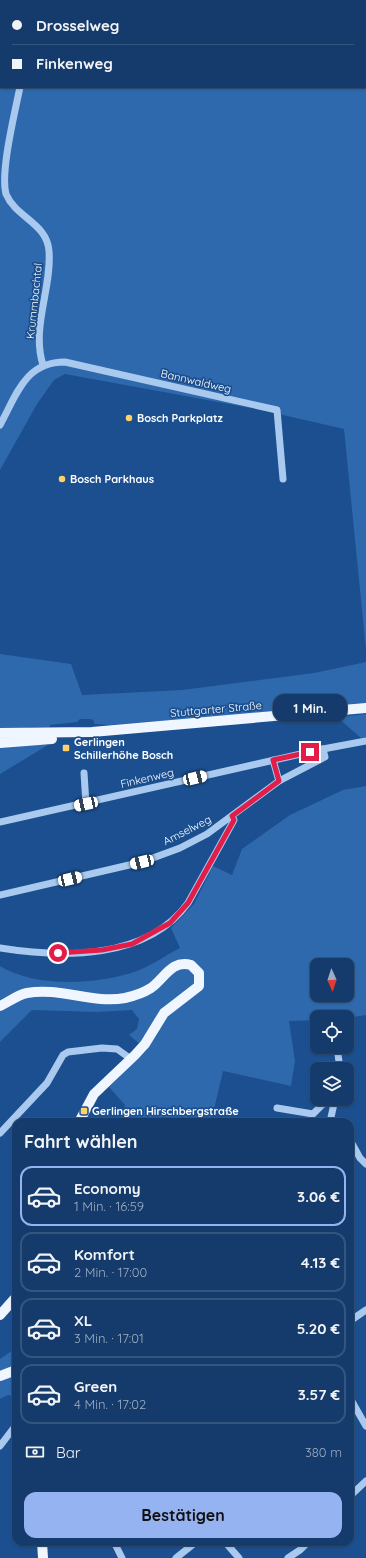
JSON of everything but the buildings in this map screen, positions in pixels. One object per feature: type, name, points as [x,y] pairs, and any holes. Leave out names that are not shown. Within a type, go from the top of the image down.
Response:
[{"type":"main road","name":"Stuttgarter Straße","points":[[0,743],[15,738],[366,708]]},
{"type":"main road","name":"Stuttgarter Straße","points":[[0,733],[15,738]]},
{"type":"main road","points":[[0,1006],[19,996],[40,992],[104,999],[130,997],[152,987],[174,966],[183,964],[191,965],[199,973],[199,986],[164,1013],[145,1044],[94,1094],[81,1118]]},
{"type":"main road","points":[[0,1315],[12,1302]]},
{"type":"main road","points":[[0,1376],[12,1372]]},
{"type":"main road","points":[[42,1546],[43,1558]]},
{"type":"street","name":"Krummbachtal","points":[[20,88],[6,158],[4,185],[10,200],[43,232],[48,241],[48,283],[40,342],[40,354],[43,365]]},
{"type":"street","name":"Bannwaldweg","points":[[43,365],[65,362],[277,410],[283,479]]},
{"type":"street","points":[[0,425],[26,379],[33,371],[43,365]]},
{"type":"street","points":[[322,749],[366,741]]},
{"type":"street","name":"Finkenweg","points":[[0,822],[86,804],[322,749]]},
{"type":"street","name":"Amselweg","points":[[0,895],[142,862],[180,848],[207,834],[279,781],[325,757],[322,749]]},
{"type":"street","points":[[273,760],[279,781]]},
{"type":"street","points":[[84,773],[86,804]]},
{"type":"street","points":[[0,948],[40,952],[89,951],[132,944],[159,930],[179,914],[188,903],[234,820],[232,816]]},
{"type":"street","points":[[14,1118],[47,1083],[63,1055],[68,1052],[102,1048],[117,1049],[133,1057]]},
{"type":"street","points":[[277,1108],[313,1114],[321,1106]]},
{"type":"street","points":[[331,1118],[334,1106]]},
{"type":"street","points":[[0,1133],[12,1120]]},
{"type":"street","points":[[354,1147],[360,1158],[366,1164]]},
{"type":"street","points":[[354,1318],[366,1310]]},
{"type":"street","points":[[354,1405],[366,1426]]},
{"type":"street","points":[[0,1446],[12,1430]]},
{"type":"street","points":[[354,1492],[366,1481]]},
{"type":"street","points":[[116,1546],[122,1558]]},
{"type":"street","points":[[176,1558],[191,1546]]},
{"type":"street","points":[[228,1546],[239,1558]]},
{"type":"street","points":[[288,1558],[304,1546]]},
{"type":"shaded area","points":[[0,88],[366,88],[366,650],[344,429],[261,410],[65,374],[54,380],[37,404],[0,470]]},
{"type":"shaded area","points":[[0,654],[71,664],[82,695],[182,690],[314,673],[366,662],[366,704],[111,725],[94,724],[94,721],[91,719],[80,719],[77,722],[50,725],[50,727],[0,729]]},
{"type":"shaded area","points":[[366,714],[366,737],[361,738],[337,717]]},
{"type":"shaded area","points":[[48,745],[0,774],[0,747]]},
{"type":"shaded area","points":[[366,786],[366,1015],[354,1017],[354,1010],[310,1010],[310,1020],[289,1021],[295,1061],[291,1086],[223,1071],[212,1118],[122,1118],[125,1105],[109,1087],[147,1050],[129,1035],[137,1029],[139,1019],[132,1010],[97,1012],[32,1010],[0,1042],[0,966],[31,978],[67,982],[121,976],[148,966],[180,948],[171,928],[194,904],[213,866],[232,875],[242,849],[290,815],[343,790]]},
{"type":"shaded area","points":[[12,1351],[12,1396],[8,1395],[0,1399],[0,1359]]},
{"type":"place","name":"Bosch Parkplatz","points":[[129,418]]},
{"type":"place","name":"Bosch Parkhaus","points":[[62,479]]},
{"type":"place","name":"Gerlingen Schillerhöhe Bosch","points":[[66,748]]},
{"type":"place","name":"Gerlingen Hirschbergstraße","points":[[84,1111]]},
{"type":"route","points":[[58,953],[77,953],[102,950],[132,944],[170,923],[188,903],[206,868],[234,820],[232,816],[279,781],[273,760],[310,752]]}]
